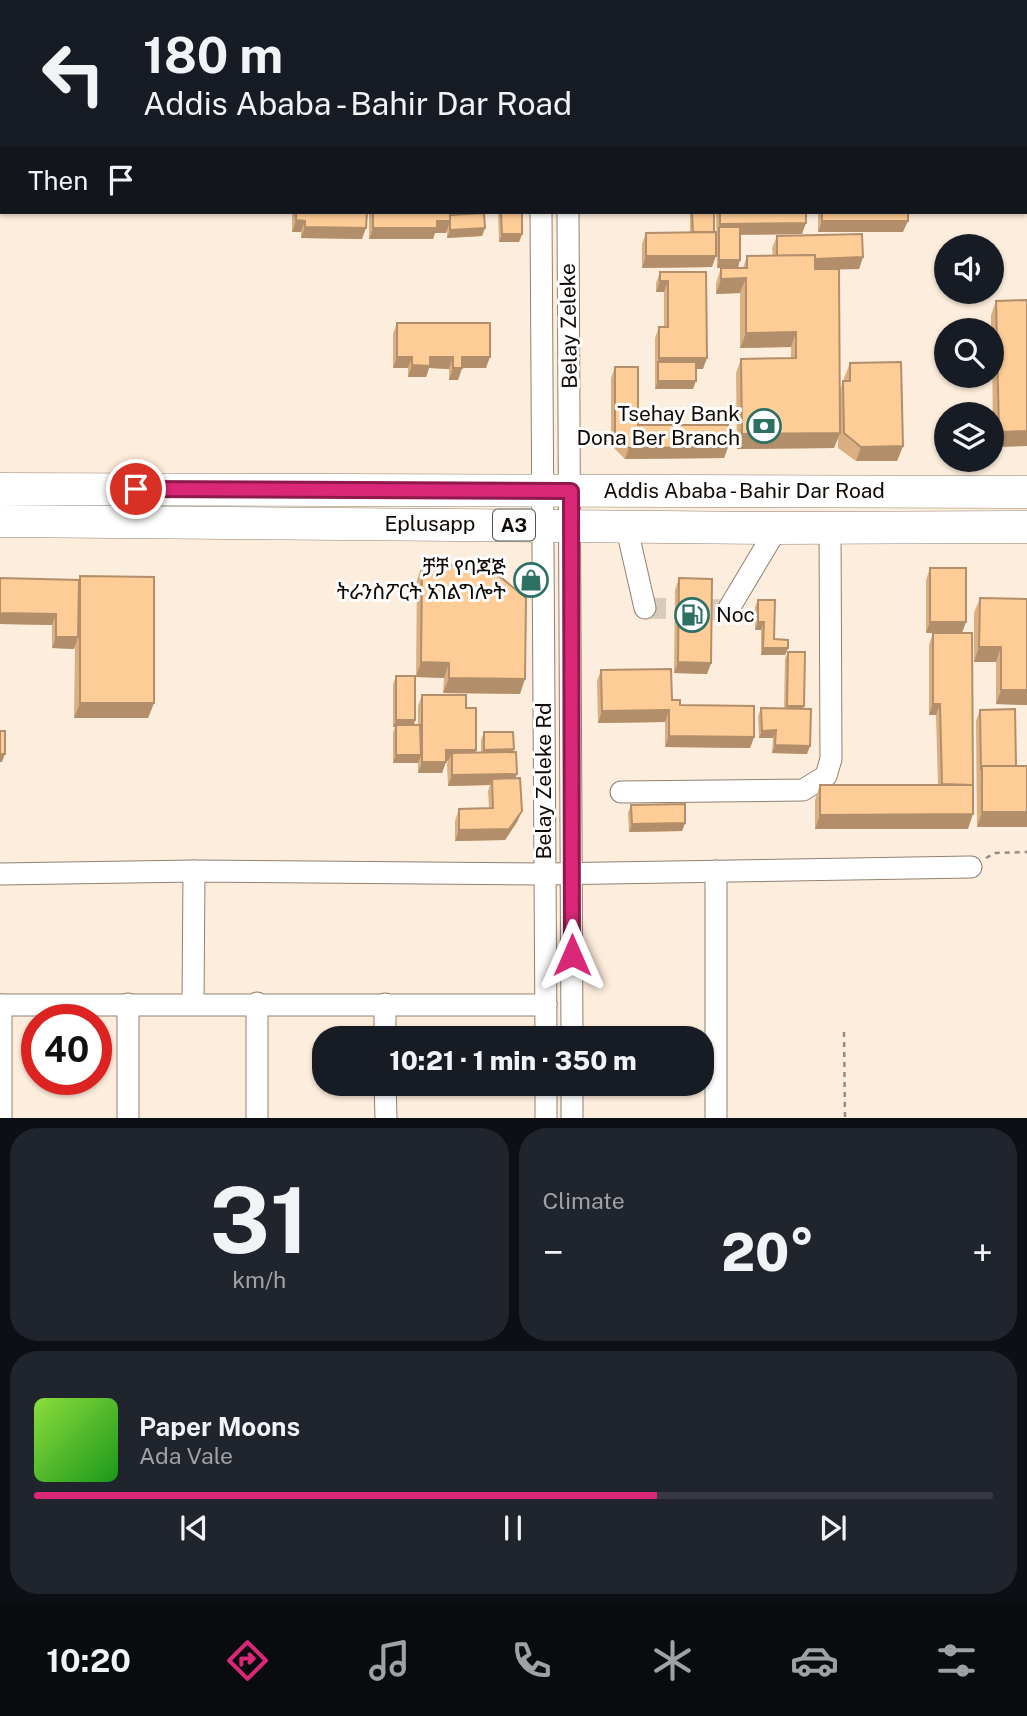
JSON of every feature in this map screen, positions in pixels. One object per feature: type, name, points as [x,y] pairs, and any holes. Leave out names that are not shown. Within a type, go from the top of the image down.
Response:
[{"type":"highway","name":"Addis Ababa - Bahir Dar Road","points":[[0,489],[1027,492]]},
{"type":"highway","name":"Eplusapp","points":[[0,521],[778,528],[1027,527]]},
{"type":"street","name":"Belay Zeleke","points":[[541,214],[557,525]]},
{"type":"street","name":"Belay Zeleke","points":[[556,491],[568,214]]},
{"type":"street","name":"Belay Zeleke Rd","points":[[557,525],[572,872],[572,1026]]},
{"type":"street","name":"Belay Zeleke Rd","points":[[546,1026],[545,874],[557,525]]},
{"type":"street","points":[[626,525],[645,608]]},
{"type":"street","points":[[728,610],[778,528]]},
{"type":"street","points":[[621,792],[803,790],[825,776],[831,758],[830,528]]},
{"type":"street","points":[[0,874],[194,871],[545,874],[971,867]]},
{"type":"street","points":[[193,1004],[194,871]]},
{"type":"street","points":[[716,872],[716,1118]]},
{"type":"street","points":[[257,1003],[257,1118]]},
{"type":"street","points":[[128,1004],[128,1118]]},
{"type":"street","points":[[385,1004],[385,1026]]},
{"type":"street","points":[[1,1118],[1,1005],[546,1005]]},
{"type":"street","points":[[385,1096],[386,1118]]},
{"type":"street","points":[[546,1096],[546,1118]]},
{"type":"street","points":[[572,1096],[572,1118]]},
{"type":"path","points":[[971,867],[995,853],[1027,852]]},
{"type":"path","points":[[844,1031],[845,1118]]},
{"type":"building","points":[[296,214],[367,214],[366,228],[305,227],[305,221],[296,220]]},
{"type":"building","points":[[373,214],[450,214],[450,221],[437,221],[437,228],[373,228]]},
{"type":"building","points":[[484,214],[485,228],[450,230],[450,215]]},
{"type":"building","points":[[501,214],[522,214],[522,234],[502,234]]},
{"type":"building","points":[[692,214],[714,214],[714,232],[693,232]]},
{"type":"building","points":[[720,214],[806,214],[806,223],[720,224]]},
{"type":"building","points":[[822,214],[908,214],[908,221],[822,221]]},
{"type":"building","points":[[719,227],[740,227],[740,260],[719,260]]},
{"type":"building","points":[[716,232],[716,256],[646,256],[646,233]]},
{"type":"building","points":[[862,234],[863,257],[815,259],[815,255],[777,256],[777,236]]},
{"type":"building","points":[[815,255],[815,269],[839,269],[840,433],[742,434],[741,359],[796,358],[796,332],[746,333],[746,278],[721,279],[721,268],[747,268],[747,256]]},
{"type":"building","points":[[660,272],[706,272],[707,358],[659,358],[659,327],[668,327],[668,281],[660,281]]},
{"type":"building","points":[[1027,300],[1027,431],[1004,432],[1004,402],[998,402],[998,388],[1004,388],[1004,318],[996,318],[996,304],[1004,304],[1004,301]]},
{"type":"building","points":[[397,323],[490,323],[490,357],[462,357],[462,368],[453,368],[453,357],[430,357],[430,366],[412,365],[412,357],[397,357]]},
{"type":"building","points":[[658,362],[696,362],[696,381],[658,381]]},
{"type":"building","points":[[901,362],[903,446],[861,447],[844,433],[843,381],[850,381],[850,363]]},
{"type":"building","points":[[615,367],[638,367],[638,425],[728,425],[728,447],[629,448],[615,434]]},
{"type":"building","points":[[422,565],[487,566],[526,598],[525,679],[449,678],[449,663],[421,662]]},
{"type":"building","points":[[930,568],[966,568],[966,622],[930,622]]},
{"type":"building","points":[[80,576],[154,577],[154,703],[80,703]]},
{"type":"building","points":[[0,578],[79,580],[78,637],[56,637],[56,614],[0,613]]},
{"type":"building","points":[[679,578],[712,579],[711,663],[678,662]]},
{"type":"building","points":[[980,598],[1027,599],[1027,690],[1001,690],[1001,647],[979,647]]},
{"type":"building","points":[[758,600],[775,600],[774,639],[788,640],[788,648],[763,648],[764,622],[758,622]]},
{"type":"building","points":[[933,633],[972,633],[973,785],[942,784],[940,704],[933,704]]},
{"type":"building","points":[[788,652],[805,652],[804,706],[787,706]]},
{"type":"building","points":[[671,669],[672,700],[680,700],[680,705],[754,706],[754,737],[669,736],[669,710],[602,711],[601,670]]},
{"type":"building","points":[[396,676],[415,676],[415,720],[396,720]]},
{"type":"building","points":[[422,695],[466,695],[466,708],[476,708],[476,750],[446,750],[446,762],[422,762]]},
{"type":"building","points":[[761,708],[811,709],[810,746],[775,745],[776,730],[762,731]]},
{"type":"building","points":[[1015,709],[1016,766],[982,766],[981,770],[980,710]]},
{"type":"building","points":[[396,725],[420,725],[421,755],[396,755]]},
{"type":"building","points":[[0,731],[5,731],[5,754],[0,754]]},
{"type":"building","points":[[484,732],[513,732],[514,749],[484,750]]},
{"type":"building","points":[[516,752],[517,774],[452,775],[452,753]]},
{"type":"building","points":[[982,766],[1027,766],[1027,812],[982,812]]},
{"type":"building","points":[[520,778],[522,811],[509,829],[459,830],[459,809],[493,808],[492,779]]},
{"type":"building","points":[[820,785],[973,785],[973,814],[820,815]]},
{"type":"building","points":[[685,804],[685,823],[632,824],[631,805]]},
{"type":"tunnel","points":[[645,608],[728,610]]},
{"type":"place","name":"Tsehay Bank Dona Ber Branch","points":[[764,426]]},
{"type":"place","name":"ቻቻ የባጃጅ ትራንስፖርት አገልግሎት","points":[[531,580]]},
{"type":"place","name":"Noc","points":[[692,615]]},
{"type":"route","points":[[136,489],[571,491],[572,955]]}]
